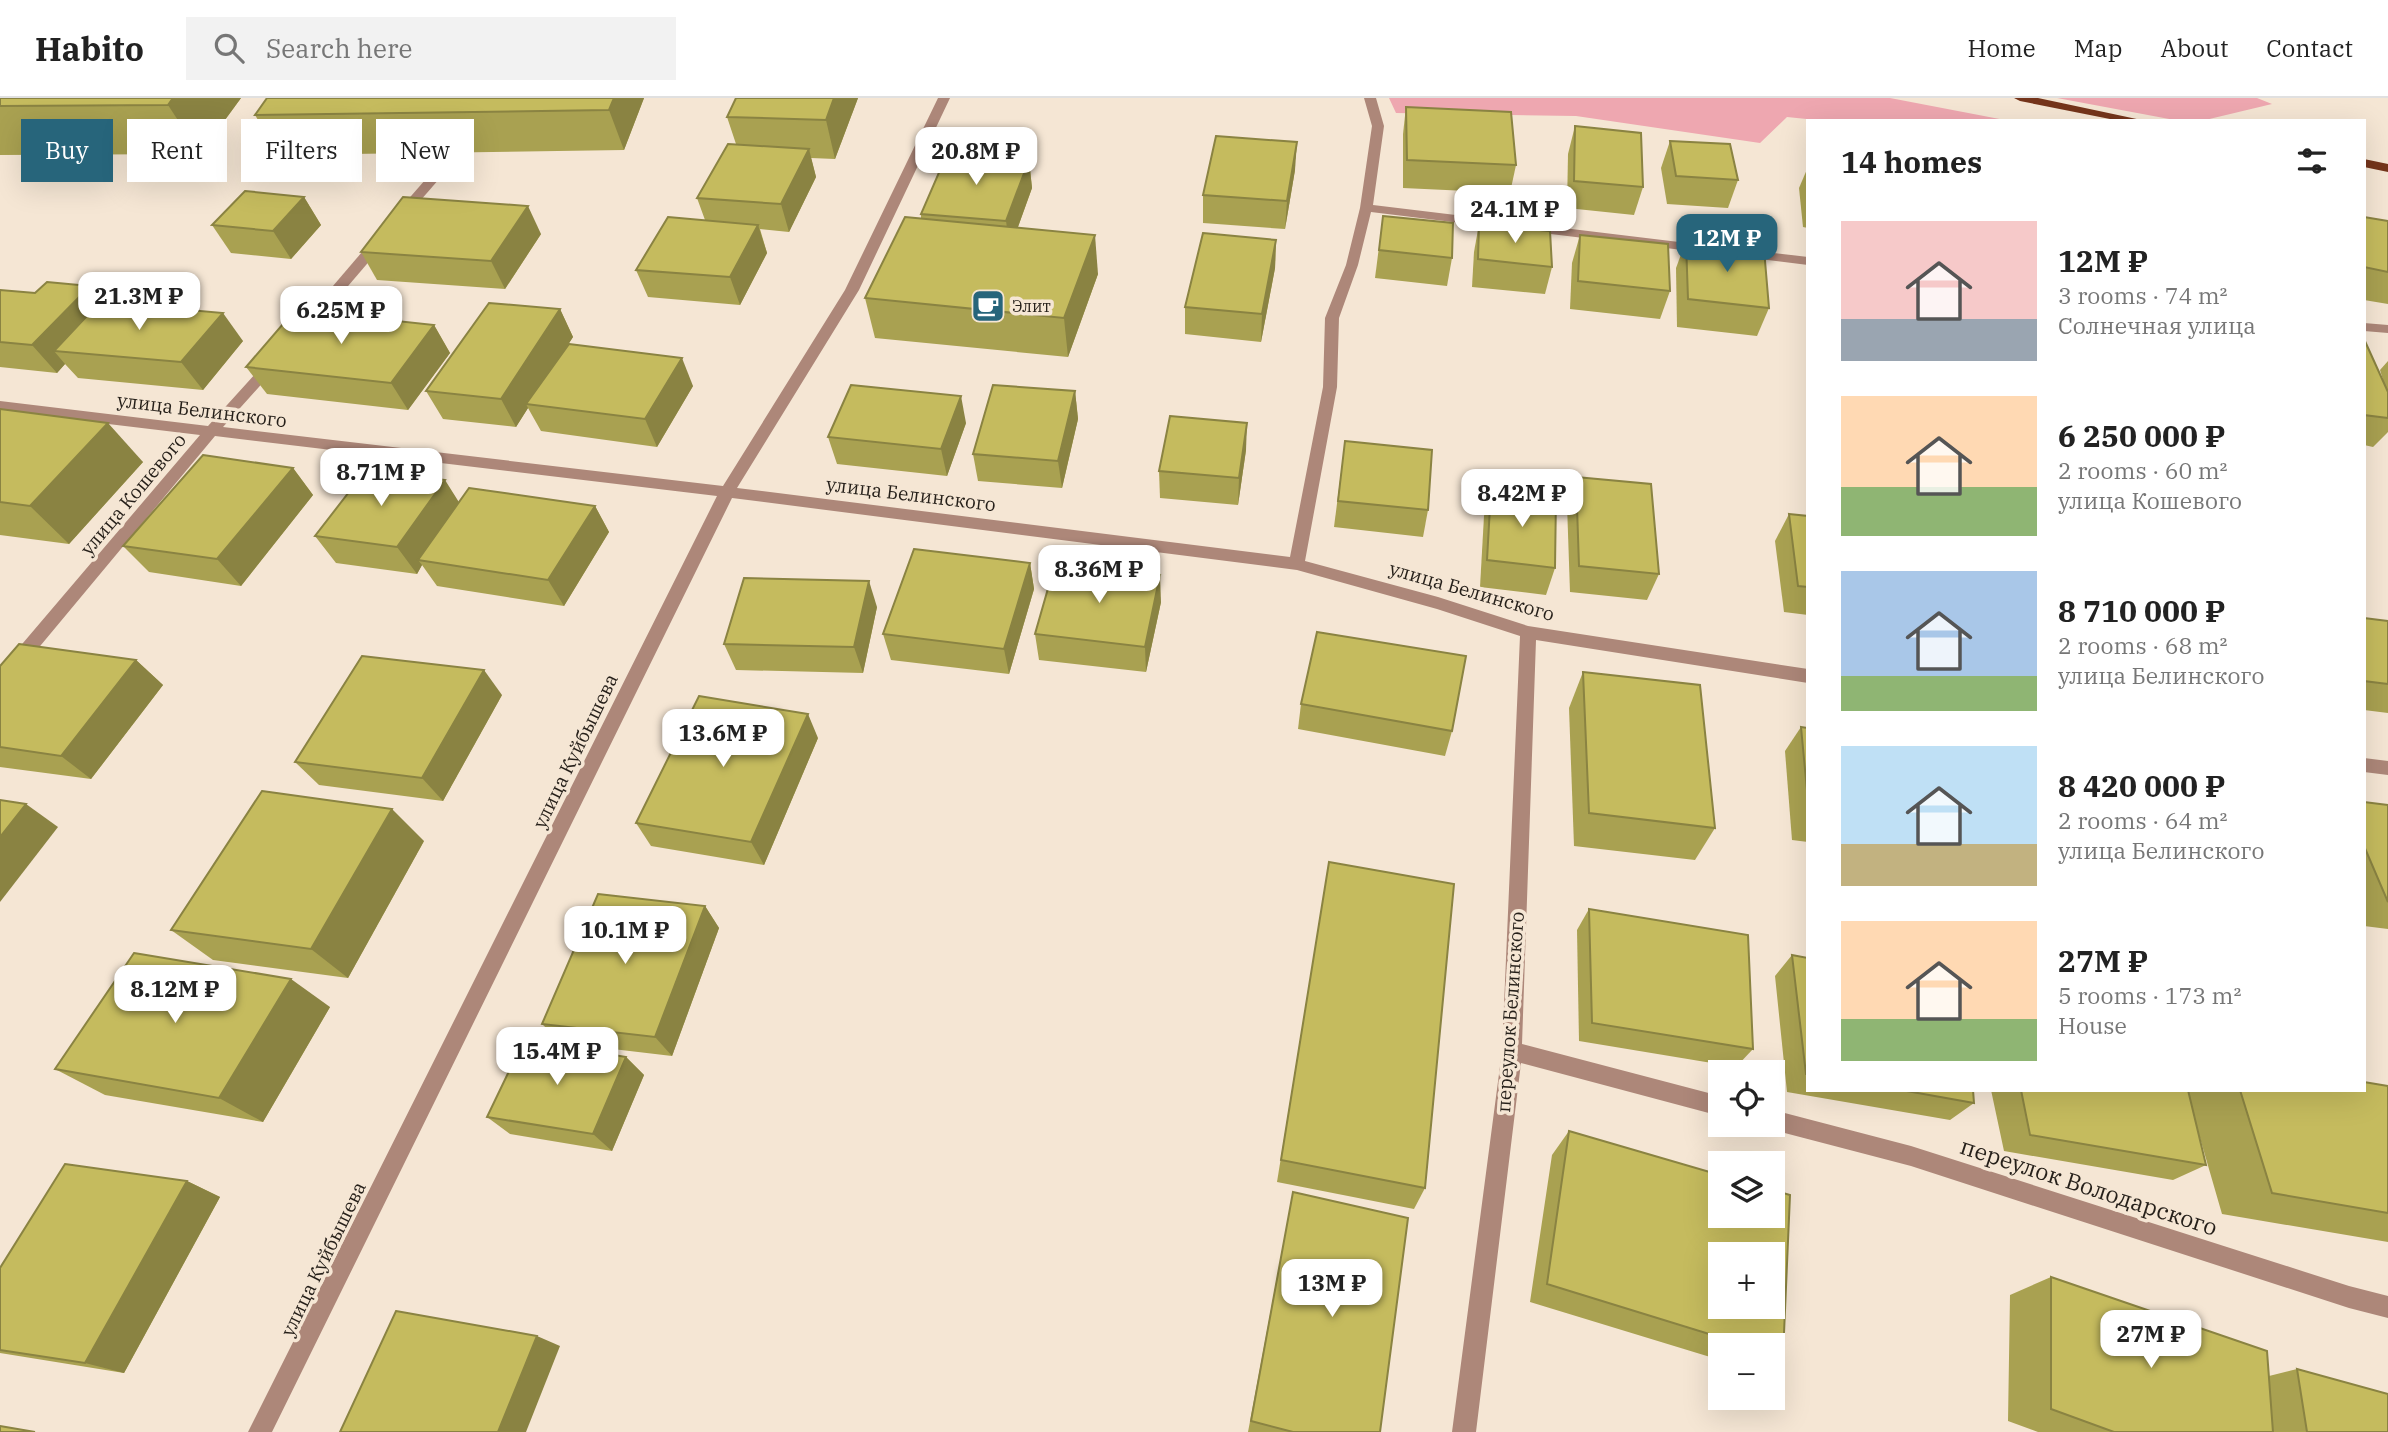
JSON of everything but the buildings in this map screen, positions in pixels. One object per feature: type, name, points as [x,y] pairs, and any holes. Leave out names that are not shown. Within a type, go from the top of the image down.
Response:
[{"type":"main road","points":[[2020,98],[2130,119]]},
{"type":"main road","points":[[2366,163],[2388,168]]},
{"type":"street","name":"улица Куйбышева","points":[[260,1432],[727,492],[852,290],[944,98]]},
{"type":"street","points":[[1297,564],[1330,387],[1332,317],[1352,265],[1366,208],[1378,126],[1370,98]]},
{"type":"street","name":"улица Кошевого","points":[[0,682],[210,432],[430,182]]},
{"type":"street","points":[[1366,208],[1806,261]]},
{"type":"street","points":[[2366,327],[2388,329]]},
{"type":"street","name":"улица Белинского","points":[[0,406],[727,492],[1297,564],[1438,603],[1528,632],[1806,676]]},
{"type":"street","name":"переулок Белинского","points":[[1464,1432],[1512,1051],[1528,632]]},
{"type":"street","points":[[2366,765],[2388,768]]},
{"type":"street","points":[[1512,1051],[1708,1103]]},
{"type":"street","name":"переулок Володарского","points":[[1785,1123],[1911,1156],[2349,1297],[2388,1307]]},
{"type":"shaded area","points":[[1389,98],[1890,98],[2000,119],[1787,117],[1760,143],[1576,116],[1396,113]]},
{"type":"shaded area","points":[[2057,98],[2257,98],[2272,104],[2209,119],[2169,119]]},
{"type":"place","name":"Элит","points":[[988,306]]}]
